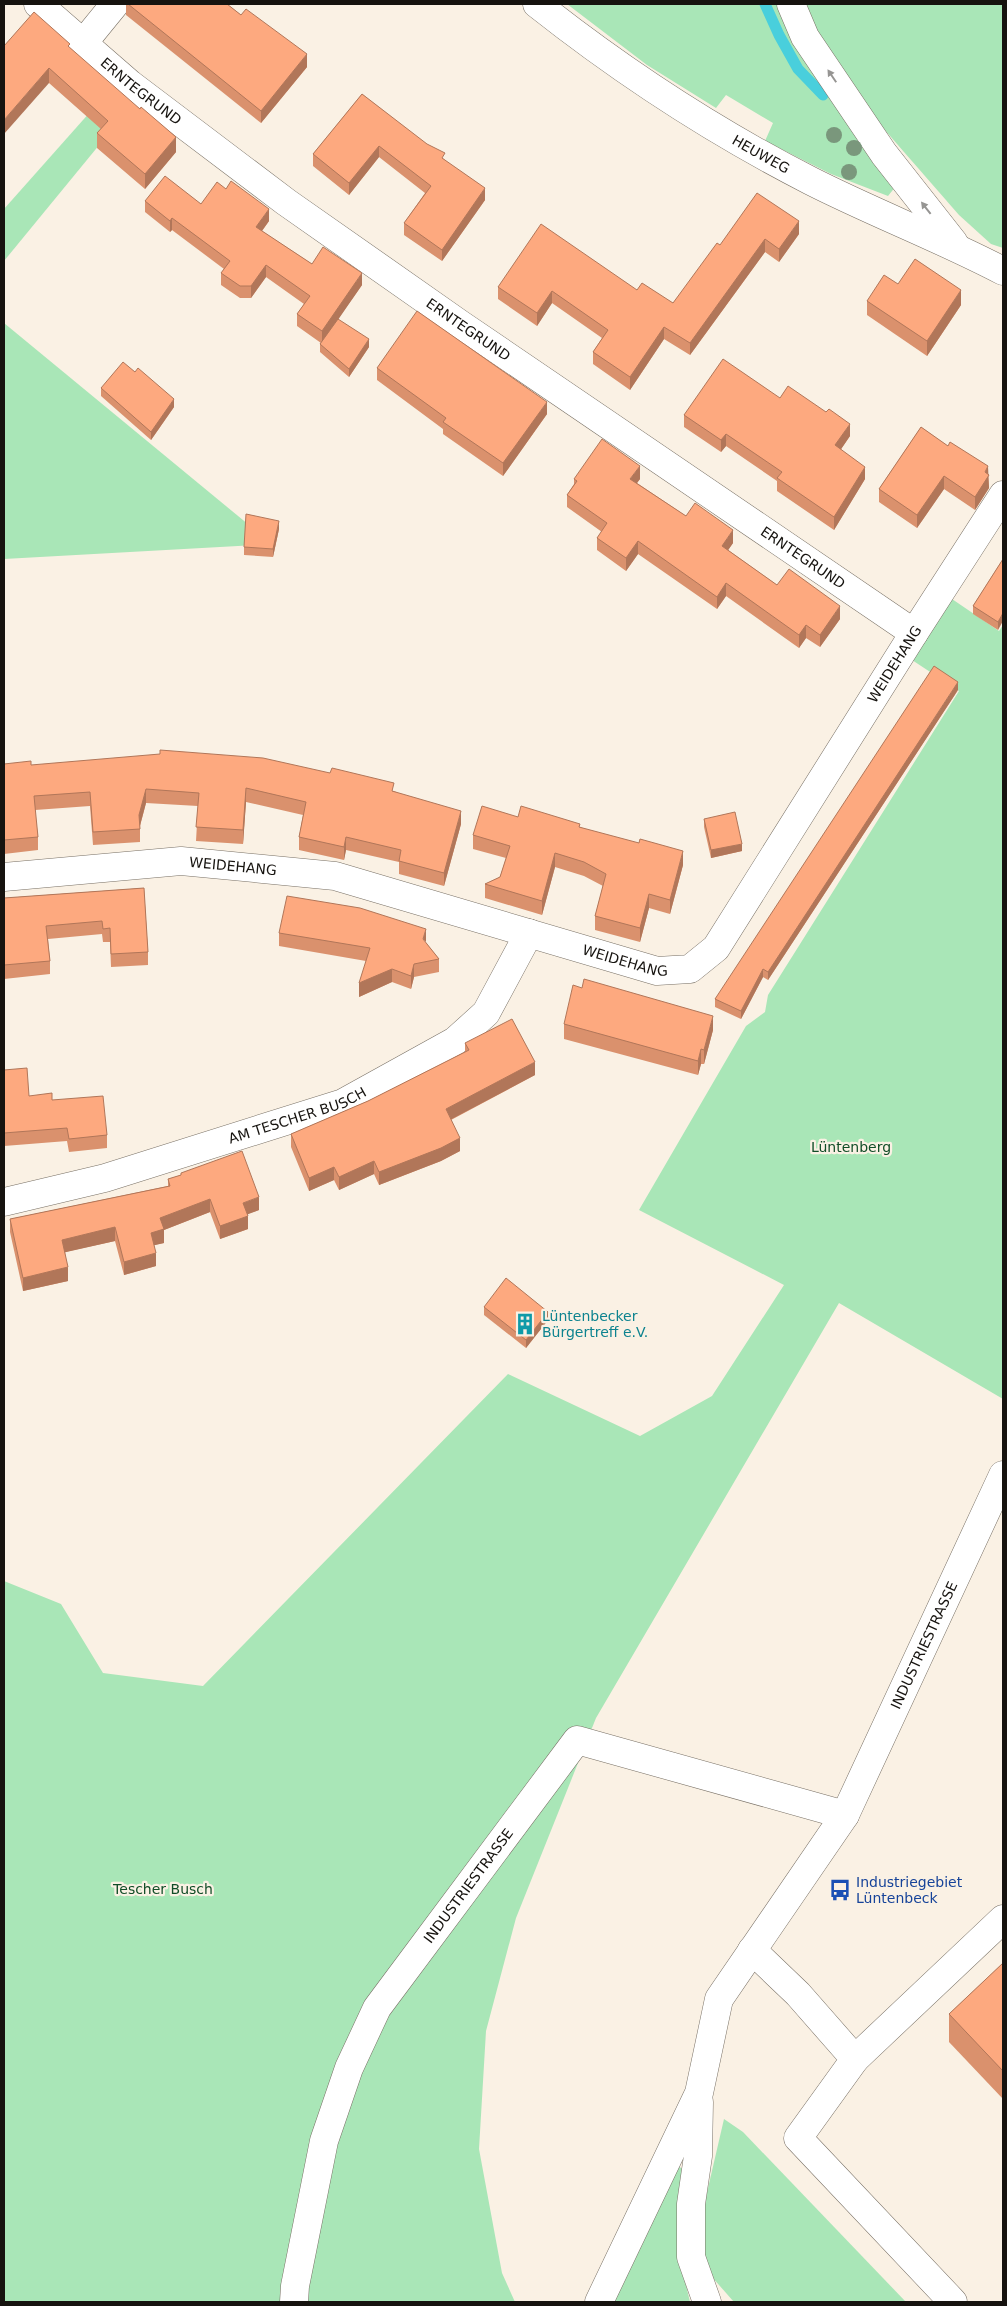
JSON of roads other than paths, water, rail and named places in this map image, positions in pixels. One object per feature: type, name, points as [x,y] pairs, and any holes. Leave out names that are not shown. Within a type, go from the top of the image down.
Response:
[{"type":"street","name":"ERNTEGRUND","points":[[38,4],[84,42],[130,84],[286,202],[460,324],[914,633]]},
{"type":"street","points":[[84,42],[115,4]]},
{"type":"street","name":"HEUWEG","points":[[537,4],[582,40],[684,111],[811,182],[957,246],[1003,271]]},
{"type":"street","points":[[791,4],[805,37],[884,154],[957,246]]},
{"type":"street","name":"WEIDEHANG","points":[[4,877],[181,861],[335,876],[657,971],[690,969],[716,948],[1003,495]]},
{"type":"street","name":"AM TESCHER BUSCH","points":[[4,1202],[106,1178],[343,1103],[455,1041],[480,1019],[486,1013],[529,933]]},
{"type":"street","name":"INDUSTRIESTRASSE","points":[[699,2093],[719,1999],[845,1815],[1003,1475]]},
{"type":"street","name":"INDUSTRIESTRASSE","points":[[294,2302],[295,2286],[324,2141],[349,2068],[377,2008],[577,1740],[845,1815]]},
{"type":"street","points":[[953,2302],[798,2138],[855,2059],[1003,1919]]},
{"type":"street","points":[[752,1950],[798,1994],[855,2059]]},
{"type":"street","points":[[599,2302],[699,2093]]},
{"type":"street","points":[[699,2093],[698,2156],[690,2204],[691,2257],[707,2302]]},
{"type":"waterway","points":[[765,4],[779,35],[798,69],[823,95]]},
{"type":"place","name":"Lüntenbecker Bürgertreff e.V.","points":[[525,1324]]},
{"type":"place","name":"Industriegebiet Lüntenbeck","points":[[840,1890]]},
{"type":"park label","name":"Lüntenberg","points":[[851,1147]]},
{"type":"park label","name":"Tescher Busch","points":[[163,1889]]}]
